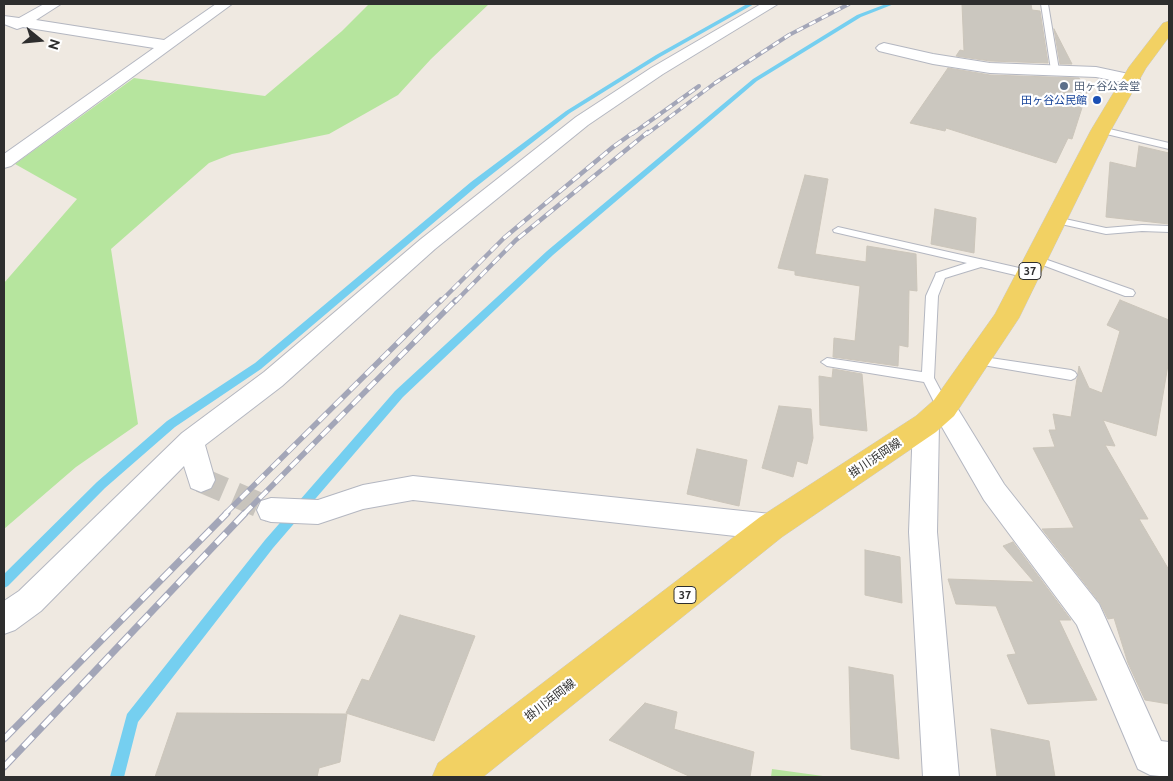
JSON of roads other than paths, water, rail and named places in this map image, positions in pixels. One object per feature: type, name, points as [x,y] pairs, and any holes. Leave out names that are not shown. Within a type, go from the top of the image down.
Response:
[{"type":"main road","name":"掛川浜岡線","points":[[452,777],[771,527],[935,416],[1006,318],[1101,130],[1132,79],[1169,26]]},
{"type":"street","points":[[4,33],[54,4]]},
{"type":"street","points":[[4,162],[225,4]]},
{"type":"street","points":[[4,618],[30,601],[191,441],[273,379],[428,244],[582,121],[658,71],[771,4]]},
{"type":"street","points":[[4,20],[166,45]]},
{"type":"street","points":[[884,48],[933,59],[990,68],[1096,72],[1132,79]]},
{"type":"street","points":[[935,416],[1088,615],[1157,765]]},
{"type":"street","points":[[935,416],[923,532],[941,777]]},
{"type":"street","points":[[191,441],[201,480]]},
{"type":"street","points":[[270,510],[318,512],[363,497],[413,488],[771,527]]},
{"type":"lane","points":[[1044,4],[1055,70]]},
{"type":"lane","points":[[1101,130],[1169,146]]},
{"type":"lane","points":[[1056,220],[1106,231],[1142,228],[1169,229]]},
{"type":"lane","points":[[838,230],[980,263],[1032,267],[1128,292]]},
{"type":"lane","points":[[935,416],[928,378],[932,296],[940,276],[980,263]]},
{"type":"lane","points":[[977,360],[1071,375]]},
{"type":"lane","points":[[827,362],[928,378]]},
{"type":"waterway","points":[[4,582],[101,485],[171,424],[258,366],[474,184],[568,112],[658,56],[751,4]]},
{"type":"waterway","points":[[117,777],[132,719],[269,544],[399,394],[550,253],[755,80],[859,16],[891,4]]},
{"type":"tunnel","points":[[201,480],[271,510]]},
{"type":"railway","points":[[647,134],[715,83],[789,35],[849,4]]},
{"type":"railway","points":[[632,134],[699,86]]},
{"type":"railway","points":[[440,302],[504,238],[613,147],[634,132]]},
{"type":"railway","points":[[455,302],[516,240],[648,132]]},
{"type":"railway","points":[[225,514],[441,300]]},
{"type":"railway","points":[[244,514],[456,300]]},
{"type":"railway","points":[[4,739],[227,513]]},
{"type":"railway","points":[[4,767],[245,513]]},
{"type":"place","name":"田ヶ谷公会堂","points":[[1064,86]]},
{"type":"place","name":"田ヶ谷公民館","points":[[1097,100]]}]
